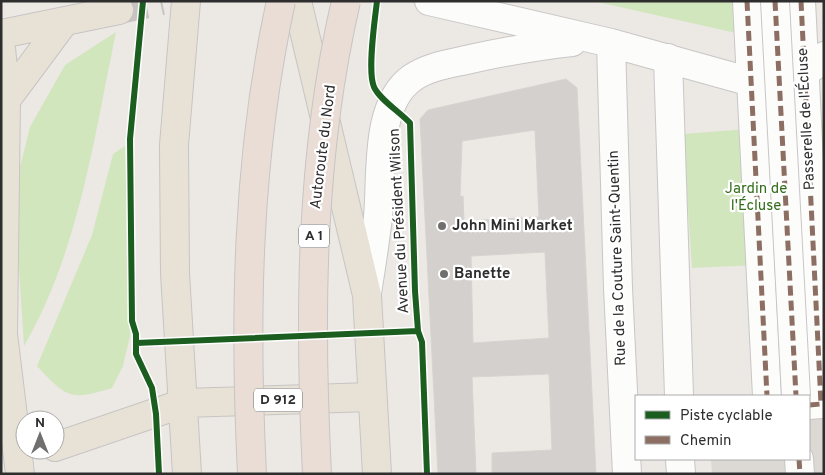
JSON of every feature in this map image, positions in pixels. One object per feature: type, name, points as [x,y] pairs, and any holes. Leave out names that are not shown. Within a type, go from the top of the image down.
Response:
[{"type":"highway","points":[[252,474],[248,321],[252,201],[265,86],[281,1]]},
{"type":"highway","name":"Autoroute du Nord","points":[[317,474],[312,312],[317,192],[327,105],[346,1]]},
{"type":"main road","points":[[186,1],[174,146],[175,273],[187,474]]},
{"type":"main road","points":[[297,1],[367,295],[377,474]]},
{"type":"main road","points":[[1,34],[119,10]]},
{"type":"main road","points":[[6,100],[64,22]]},
{"type":"main road","points":[[1,48],[6,100],[3,334],[15,463]]},
{"type":"main road","name":"D 912","points":[[65,444],[184,403],[372,397]]},
{"type":"street","points":[[430,1],[603,41],[744,80],[782,87],[819,63],[824,56]]},
{"type":"street","points":[[747,1],[767,395]]},
{"type":"street","name":"Passerelle de l'Écluse","points":[[775,1],[796,395]]},
{"type":"street","name":"Passerelle de l'Écluse","points":[[801,1],[821,404],[810,405]]},
{"type":"street","points":[[367,295],[378,217],[382,142],[391,104],[405,84],[413,77],[442,65],[524,47],[603,41]]},
{"type":"street","name":"Rue de la Couture Saint-Quentin","points":[[603,41],[618,288],[626,474]]},
{"type":"street","points":[[668,58],[679,395]]},
{"type":"street","points":[[680,460],[681,474]]},
{"type":"street","points":[[799,460],[800,474]]},
{"type":"green space","points":[[593,1],[743,1],[745,35]]},
{"type":"green space","points":[[116,32],[92,153],[71,233],[43,310],[24,346],[14,191],[30,127],[65,65]]},
{"type":"green space","name":"Jardin de l'Écluse","points":[[824,123],[824,262],[692,268],[683,134]]},
{"type":"green space","points":[[125,146],[130,336],[123,366],[112,388],[87,395],[70,394],[55,385],[37,366],[92,235],[113,154]]},
{"type":"shaded area","points":[[824,404],[824,474],[712,474],[711,460],[810,460],[810,405]]},
{"type":"building","points":[[566,79],[577,88],[596,474],[492,474],[492,453],[552,450],[549,374],[472,377],[476,474],[438,474],[420,119],[428,110]],"holes":[[[535,130],[539,217],[464,221],[463,196],[460,197],[462,141]],[[545,252],[549,338],[473,343],[471,256]]]},
{"type":"tunnel","points":[[119,10],[162,1]]},
{"type":"marked path","points":[[747,1],[767,395]]},
{"type":"marked path","points":[[775,1],[796,395]]},
{"type":"marked path","points":[[801,1],[821,404],[810,405]]},
{"type":"marked path","points":[[799,460],[800,474]]},
{"type":"cycle path","points":[[143,1],[130,139],[132,321],[136,334],[136,354],[152,388],[156,414],[159,474]]},
{"type":"cycle path","name":"Avenue du Président Wilson","points":[[377,1],[371,58],[374,87],[385,101],[410,123],[415,291],[418,331],[422,342],[427,474]]},
{"type":"cycle path","points":[[136,343],[418,331]]},
{"type":"place","name":"John Mini Market","points":[[442,226]]},
{"type":"place","name":"Banette","points":[[444,274]]}]
